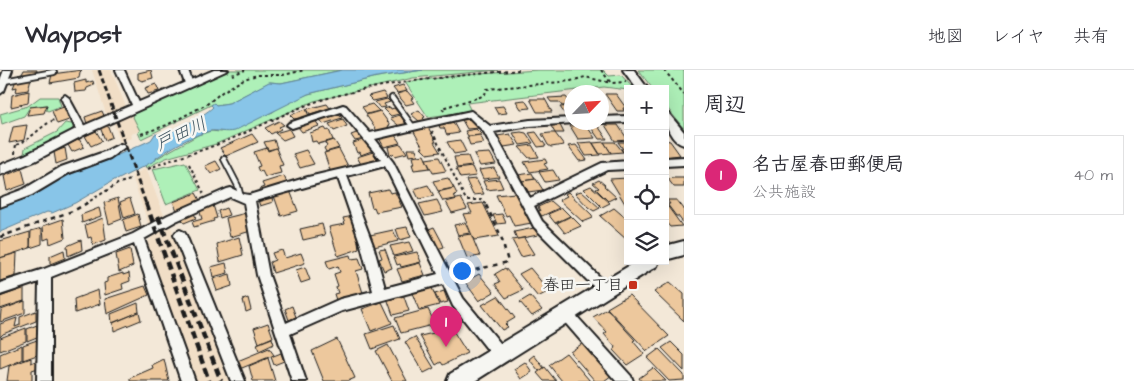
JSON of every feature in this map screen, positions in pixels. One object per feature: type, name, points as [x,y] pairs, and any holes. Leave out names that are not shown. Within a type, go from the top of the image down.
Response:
[{"type":"street","points":[[0,91],[8,70]]},
{"type":"street","points":[[120,70],[137,107]]},
{"type":"street","points":[[184,70],[189,84]]},
{"type":"street","points":[[0,170],[30,158],[82,131],[223,70]]},
{"type":"street","points":[[628,70],[640,85]]},
{"type":"street","points":[[65,98],[82,131]]},
{"type":"street","points":[[292,125],[343,108],[388,162],[444,278],[458,302],[500,354]]},
{"type":"street","points":[[368,137],[470,114],[488,130],[538,224],[604,289]]},
{"type":"street","points":[[609,120],[624,119]]},
{"type":"street","points":[[488,130],[530,123],[564,121]]},
{"type":"street","points":[[669,122],[684,140]]},
{"type":"street","points":[[0,203],[28,192],[65,170],[107,155],[120,147]]},
{"type":"street","points":[[0,290],[137,237],[172,218],[231,192],[245,198],[388,162]]},
{"type":"street","points":[[669,162],[684,162]]},
{"type":"street","points":[[528,204],[606,166],[624,164]]},
{"type":"street","points":[[341,173],[366,245],[380,294]]},
{"type":"street","points":[[245,198],[264,275],[299,381]]},
{"type":"street","points":[[180,235],[238,381]]},
{"type":"street","points":[[137,237],[188,381]]},
{"type":"street","points":[[669,251],[684,248]]},
{"type":"street","points":[[457,381],[644,265]]},
{"type":"street","points":[[44,381],[45,274]]},
{"type":"street","points":[[282,331],[340,305],[444,278]]},
{"type":"street","points":[[566,314],[626,381]]},
{"type":"lane","points":[[4,81],[54,72]]},
{"type":"lane","points":[[392,98],[413,127]]},
{"type":"lane","points":[[224,159],[245,198]]},
{"type":"path","points":[[141,134],[167,125],[207,104],[222,92],[244,79],[257,75],[283,75],[305,70]]},
{"type":"path","points":[[601,70],[611,82]]},
{"type":"path","points":[[664,70],[684,94]]},
{"type":"path","points":[[448,119],[442,108],[480,97],[485,94],[487,89],[571,82],[576,78],[592,77],[611,82],[630,82]]},
{"type":"path","points":[[16,145],[24,143],[47,122],[54,120]]},
{"type":"path","points":[[428,123],[466,200],[481,200],[485,202],[501,236],[508,262],[444,278]]},
{"type":"path","points":[[189,164],[208,202]]},
{"type":"path","points":[[0,237],[75,210],[119,183],[131,180]]},
{"type":"shaded area","points":[[92,70],[111,70],[127,109],[107,117]]},
{"type":"shaded area","points":[[131,113],[140,131],[131,134],[132,138],[120,142],[113,121]]},
{"type":"shaded area","points":[[146,168],[165,218],[149,226],[132,176]]},
{"type":"shaded area","points":[[171,227],[233,381],[196,381],[146,244],[155,234]]},
{"type":"green space","points":[[230,70],[342,70],[281,83],[270,82],[229,103],[213,104],[141,139],[138,132],[140,131],[131,113]]},
{"type":"green space","points":[[423,70],[498,70],[413,78],[314,101],[216,144],[166,158],[146,168],[145,165],[198,135],[211,131],[220,132],[273,112],[281,105],[308,94],[377,77]]},
{"type":"green space","points":[[538,70],[603,70],[609,76],[621,75],[630,85],[624,85],[624,90],[609,88],[609,85],[564,85],[564,92],[467,103],[471,111],[428,117],[405,82],[464,75]]},
{"type":"green space","points":[[638,70],[684,70],[684,129],[669,110],[669,85],[650,85]]},
{"type":"green space","points":[[40,97],[58,97],[61,106],[48,111],[46,110],[47,105],[30,107],[24,116],[2,124],[0,114],[28,106]]},
{"type":"green space","points":[[65,123],[72,124],[71,132],[24,154],[25,148],[57,132]]},
{"type":"green space","points":[[185,162],[200,190],[166,204],[153,169]]},
{"type":"water","name":"戸田川","points":[[342,70],[423,70],[377,77],[308,94],[234,131],[210,131],[196,136],[168,150],[156,158],[156,160],[116,179],[75,203],[52,213],[47,212],[0,232],[0,208],[38,193],[66,176],[96,165],[151,140],[155,134],[168,132],[185,125],[208,111],[213,107],[211,105],[214,103],[216,105],[229,103],[269,82],[281,83]]},
{"type":"building","points":[[24,70],[37,70],[36,75],[17,78]]},
{"type":"building","points":[[82,70],[79,78],[50,83],[52,74]]},
{"type":"building","points":[[151,70],[153,78],[142,81],[138,79],[138,73]]},
{"type":"building","points":[[31,78],[28,90],[16,92],[17,87],[13,88],[16,80]]},
{"type":"building","points":[[86,80],[86,83],[93,81],[94,85],[87,88],[86,91],[75,92],[74,83]]},
{"type":"building","points":[[156,84],[159,91],[148,94],[145,88]]},
{"type":"building","points":[[403,85],[407,91],[397,93],[393,88]]},
{"type":"building","points":[[29,91],[28,103],[11,107],[12,95]]},
{"type":"building","points":[[407,91],[413,98],[411,99],[414,103],[406,105],[397,94]]},
{"type":"building","points":[[383,92],[387,98],[373,101],[368,96]]},
{"type":"building","points":[[609,94],[616,94],[624,105],[624,111],[617,111],[609,100]]},
{"type":"building","points":[[564,97],[564,106],[559,102],[551,102],[548,98]]},
{"type":"building","points":[[387,99],[390,102],[384,104],[386,107],[380,108],[375,102]]},
{"type":"building","points":[[530,99],[545,99],[552,112],[537,112]]},
{"type":"building","points":[[525,100],[530,108],[521,109],[516,101]]},
{"type":"building","points":[[327,104],[330,108],[310,114],[307,109]]},
{"type":"building","points":[[372,104],[379,111],[367,114],[362,107]]},
{"type":"building","points":[[47,105],[44,113],[27,115],[30,107]]},
{"type":"building","points":[[503,106],[507,113],[498,114],[494,107]]},
{"type":"building","points":[[64,107],[69,120],[57,124],[52,111]]},
{"type":"building","points":[[390,107],[391,109],[394,108],[399,114],[391,116],[384,109]]},
{"type":"building","points":[[306,109],[309,116],[294,119],[290,115]]},
{"type":"building","points":[[419,110],[425,117],[423,118],[425,120],[420,122],[411,114]]},
{"type":"building","points":[[102,111],[105,118],[87,124],[85,117]]},
{"type":"building","points":[[380,111],[390,125],[388,126],[389,128],[377,131],[366,115]]},
{"type":"building","points":[[338,112],[342,118],[323,124],[319,118]]},
{"type":"building","points":[[400,115],[406,124],[399,126],[390,118]]},
{"type":"building","points":[[343,119],[347,126],[334,131],[329,124]]},
{"type":"building","points":[[473,119],[480,128],[467,129],[462,120]]},
{"type":"building","points":[[315,120],[319,126],[302,132],[298,127]]},
{"type":"building","points":[[279,121],[284,125],[279,127],[281,129],[271,134],[265,128]]},
{"type":"building","points":[[453,122],[459,133],[447,135],[444,128],[440,128],[439,125]]},
{"type":"building","points":[[107,124],[112,137],[105,140],[100,127]]},
{"type":"building","points":[[27,125],[24,140],[9,143],[13,127]]},
{"type":"building","points":[[560,125],[564,133],[555,133],[551,126]]},
{"type":"building","points":[[609,125],[618,125],[624,134],[624,140],[615,141],[608,130]]},
{"type":"building","points":[[428,127],[440,152],[427,154],[421,148],[423,148],[413,130]]},
{"type":"building","points":[[325,128],[327,131],[329,130],[333,140],[318,144],[316,141],[312,142],[310,133]]},
{"type":"building","points":[[289,129],[293,136],[283,140],[275,133]]},
{"type":"building","points":[[476,129],[482,135],[468,136],[465,131]]},
{"type":"building","points":[[572,130],[589,130],[595,138],[578,139]]},
{"type":"building","points":[[593,130],[601,130],[607,139],[599,139]]},
{"type":"building","points":[[96,131],[102,141],[91,146],[85,136]]},
{"type":"building","points":[[359,132],[364,139],[355,141],[351,135]]},
{"type":"building","points":[[536,132],[546,146],[538,147],[529,133]]},
{"type":"building","points":[[513,133],[526,133],[533,143],[520,145]]},
{"type":"building","points":[[555,133],[564,145],[551,147],[548,145],[542,134]]},
{"type":"building","points":[[252,134],[258,142],[226,156],[220,148]]},
{"type":"building","points":[[510,134],[517,145],[504,147],[497,136]]},
{"type":"building","points":[[395,135],[400,143],[384,147],[379,138]]},
{"type":"building","points":[[480,135],[484,143],[470,145],[467,137]]},
{"type":"building","points":[[79,139],[84,147],[72,152],[68,145]]},
{"type":"building","points":[[366,139],[374,150],[361,155],[360,152],[357,153],[353,143]]},
{"type":"building","points":[[274,140],[277,148],[268,150],[264,142]]},
{"type":"building","points":[[334,140],[339,148],[326,152],[324,148],[327,146],[325,143]]},
{"type":"building","points":[[460,140],[466,152],[454,154],[447,142]]},
{"type":"building","points":[[669,141],[670,141],[680,155],[669,156]]},
{"type":"building","points":[[592,142],[600,155],[586,156],[578,143]]},
{"type":"building","points":[[604,142],[615,142],[623,152],[611,153]]},
{"type":"building","points":[[604,142],[611,153],[600,154],[593,143]]},
{"type":"building","points":[[618,142],[624,142],[624,152],[621,149],[623,149]]},
{"type":"building","points":[[401,144],[407,153],[395,156],[393,154],[390,155],[388,147]]},
{"type":"building","points":[[532,145],[539,157],[529,158],[519,147]]},
{"type":"building","points":[[576,145],[587,160],[579,161],[568,146]]},
{"type":"building","points":[[65,148],[67,160],[56,164],[54,152]]},
{"type":"building","points":[[267,148],[268,151],[276,148],[283,165],[279,166],[281,173],[265,177],[262,171],[259,172],[257,167],[260,166],[254,152]]},
{"type":"building","points":[[339,149],[349,168],[331,173],[324,153]]},
{"type":"building","points":[[407,149],[416,149],[418,155],[409,156]]},
{"type":"building","points":[[306,150],[314,164],[300,168],[293,154]]},
{"type":"building","points":[[373,152],[378,161],[362,166],[357,157]]},
{"type":"building","points":[[490,153],[496,164],[480,166],[474,154]]},
{"type":"building","points":[[424,155],[430,168],[414,170],[412,164],[415,164],[413,157]]},
{"type":"building","points":[[468,156],[472,166],[457,168],[454,157]]},
{"type":"building","points":[[439,157],[446,171],[433,173],[426,159]]},
{"type":"building","points":[[545,159],[547,163],[544,164],[548,169],[530,172],[524,162]]},
{"type":"building","points":[[216,161],[221,169],[211,174],[205,166]]},
{"type":"building","points":[[472,167],[476,176],[460,178],[456,169]]},
{"type":"building","points":[[494,168],[499,177],[483,179],[479,170]]},
{"type":"building","points":[[22,169],[26,184],[7,191],[4,176]]},
{"type":"building","points":[[553,170],[559,180],[545,182],[539,172]]},
{"type":"building","points":[[532,173],[535,179],[522,181],[518,175]]},
{"type":"building","points":[[284,176],[287,183],[260,191],[259,189],[264,187],[262,183]]},
{"type":"building","points":[[448,178],[454,188],[438,191],[433,181]]},
{"type":"building","points":[[624,178],[624,202],[610,179]]},
{"type":"building","points":[[684,178],[684,187],[674,187],[669,179]]},
{"type":"building","points":[[476,179],[484,194],[473,195],[466,180]]},
{"type":"building","points":[[499,179],[503,188],[487,190],[483,181]]},
{"type":"building","points":[[536,179],[543,190],[528,192],[522,181]]},
{"type":"building","points":[[599,180],[616,197],[608,201],[596,189],[599,188],[593,183]]},
{"type":"building","points":[[428,185],[434,196],[419,199],[414,189]]},
{"type":"building","points":[[591,186],[610,203],[602,207],[584,189]]},
{"type":"building","points":[[289,188],[298,211],[281,216],[273,193]]},
{"type":"building","points":[[454,188],[457,194],[454,195],[456,199],[443,201],[438,192]]},
{"type":"building","points":[[388,189],[390,193],[395,192],[402,207],[376,212],[374,207],[372,208],[368,193]]},
{"type":"building","points":[[581,191],[600,208],[594,211],[588,207],[575,193]]},
{"type":"building","points":[[568,192],[593,218],[583,222],[559,200],[567,196],[565,194]]},
{"type":"building","points":[[196,193],[201,202],[178,212],[173,202]]},
{"type":"building","points":[[515,193],[532,223],[514,226],[509,215],[506,216],[496,195]]},
{"type":"building","points":[[271,194],[273,202],[260,206],[257,197]]},
{"type":"building","points":[[118,198],[122,219],[109,224],[104,203]]},
{"type":"building","points":[[130,198],[135,214],[124,218],[120,202]]},
{"type":"building","points":[[461,198],[467,209],[452,213],[446,202]]},
{"type":"building","points":[[437,200],[443,212],[425,216],[419,204]]},
{"type":"building","points":[[669,200],[677,200],[684,209],[684,224],[669,207]]},
{"type":"building","points":[[551,201],[559,208],[542,216],[538,211],[540,211],[538,207]]},
{"type":"building","points":[[483,203],[499,236],[474,240],[463,214],[472,213],[468,205]]},
{"type":"building","points":[[213,205],[217,218],[213,219],[214,221],[194,227],[192,222],[202,219],[199,209]]},
{"type":"building","points":[[99,208],[101,216],[82,223],[81,215]]},
{"type":"building","points":[[226,208],[229,215],[220,218],[218,211]]},
{"type":"building","points":[[562,208],[570,216],[555,223],[548,214]]},
{"type":"building","points":[[614,208],[624,217],[624,237],[600,216]]},
{"type":"building","points":[[669,208],[682,226],[669,226]]},
{"type":"building","points":[[194,213],[196,218],[184,223],[181,218]]},
{"type":"building","points":[[246,213],[251,231],[230,237],[226,218]]},
{"type":"building","points":[[138,214],[141,227],[126,232],[123,220]]},
{"type":"building","points":[[502,214],[506,223],[497,224],[493,215]]},
{"type":"building","points":[[354,216],[360,241],[358,241],[359,249],[338,256],[329,227],[345,224],[343,218]]},
{"type":"building","points":[[571,216],[581,226],[565,233],[557,223]]},
{"type":"building","points":[[103,218],[106,240],[93,245],[91,237],[88,238],[85,225]]},
{"type":"building","points":[[63,219],[65,238],[50,244],[49,238],[44,240],[43,226]]},
{"type":"building","points":[[465,223],[470,233],[458,235],[454,225]]},
{"type":"building","points":[[322,224],[325,235],[303,240],[300,229]]},
{"type":"building","points":[[407,227],[411,237],[400,240],[396,229]]},
{"type":"building","points":[[434,227],[444,247],[437,249],[427,233],[430,232],[429,229]]},
{"type":"building","points":[[42,228],[42,244],[30,248],[31,231]]},
{"type":"building","points":[[534,228],[538,235],[517,239],[514,232]]},
{"type":"building","points":[[393,230],[398,241],[374,247],[370,235]]},
{"type":"building","points":[[30,232],[30,248],[0,258],[0,241]]},
{"type":"building","points":[[471,234],[480,256],[467,258],[458,236]]},
{"type":"building","points":[[239,237],[243,255],[220,262],[217,244]]},
{"type":"building","points":[[524,238],[534,254],[521,257],[512,240]]},
{"type":"building","points":[[81,240],[82,250],[68,256],[67,246]]},
{"type":"building","points":[[409,242],[413,251],[394,256],[390,246]]},
{"type":"building","points":[[130,249],[133,266],[119,272],[116,254]]},
{"type":"building","points":[[385,249],[392,268],[384,271],[379,259],[382,258],[379,250]]},
{"type":"building","points":[[64,250],[65,258],[50,264],[50,256]]},
{"type":"building","points":[[282,250],[285,258],[301,253],[305,263],[273,273],[270,262],[275,260],[272,253]]},
{"type":"building","points":[[417,252],[421,262],[401,267],[400,264],[397,265],[394,257]]},
{"type":"building","points":[[17,253],[16,276],[0,281],[0,258]]},
{"type":"building","points":[[350,255],[351,259],[359,258],[363,269],[356,271],[364,296],[337,303],[334,294],[338,293],[336,287],[338,286],[334,274],[340,272],[338,266],[329,269],[326,261]]},
{"type":"building","points":[[226,263],[228,273],[213,277],[211,267]]},
{"type":"building","points":[[420,263],[425,275],[402,281],[397,269]]},
{"type":"building","points":[[468,264],[470,268],[450,273],[448,268]]},
{"type":"building","points":[[305,267],[310,280],[301,283],[296,270]]},
{"type":"building","points":[[505,268],[523,290],[506,298],[495,284],[500,282],[495,274]]},
{"type":"building","points":[[530,268],[549,291],[538,297],[519,274]]},
{"type":"building","points":[[123,273],[123,275],[129,273],[130,281],[122,284],[123,289],[105,295],[104,283],[107,282],[107,278]]},
{"type":"building","points":[[230,274],[232,286],[217,291],[213,279]]},
{"type":"building","points":[[479,274],[494,292],[479,301],[465,282]]},
{"type":"building","points":[[670,282],[684,294],[684,321],[654,292]]},
{"type":"building","points":[[145,286],[149,295],[107,314],[105,299]]},
{"type":"building","points":[[24,288],[24,301],[0,309],[0,297]]},
{"type":"building","points":[[432,288],[439,305],[419,310],[412,293]]},
{"type":"building","points":[[98,290],[100,304],[75,313],[74,299]]},
{"type":"building","points":[[444,291],[448,302],[440,304],[435,294]]},
{"type":"building","points":[[403,294],[409,311],[393,315],[387,298]]},
{"type":"building","points":[[629,295],[669,336],[647,351],[607,308]]},
{"type":"building","points":[[498,296],[515,318],[505,324],[508,327],[502,330],[482,305]]},
{"type":"building","points":[[530,296],[542,310],[532,316],[520,302]]},
{"type":"building","points":[[248,298],[251,310],[246,312],[243,300]]},
{"type":"building","points":[[25,301],[25,313],[0,322],[1,310]]},
{"type":"building","points":[[382,302],[392,323],[371,331],[362,309]]},
{"type":"building","points":[[138,303],[139,312],[112,323],[111,314]]},
{"type":"building","points":[[292,306],[296,317],[289,320],[285,309]]},
{"type":"building","points":[[428,309],[434,322],[431,323],[432,325],[401,333],[395,318]]},
{"type":"building","points":[[607,309],[635,340],[633,341],[644,354],[627,365],[613,350],[616,348],[604,334],[607,332],[593,317]]},
{"type":"building","points":[[36,311],[36,321],[3,334],[0,337],[0,324],[17,318],[15,327],[20,325],[20,317]]},
{"type":"building","points":[[139,312],[141,320],[114,331],[113,323]]},
{"type":"building","points":[[268,323],[273,337],[259,343],[254,328]]},
{"type":"building","points":[[37,325],[37,337],[27,341],[27,329]]},
{"type":"building","points":[[394,325],[400,339],[372,349],[366,334]]},
{"type":"building","points":[[26,328],[26,341],[0,351],[0,338]]},
{"type":"building","points":[[452,329],[467,353],[443,365],[441,362],[436,365],[420,336]]},
{"type":"building","points":[[415,337],[434,368],[424,373],[405,342]]},
{"type":"building","points":[[272,338],[274,344],[259,351],[257,344]]},
{"type":"building","points":[[337,339],[355,378],[348,381],[324,381],[312,351]]},
{"type":"building","points":[[37,340],[37,355],[23,360],[23,345]]},
{"type":"building","points":[[671,342],[684,355],[684,371],[662,348]]},
{"type":"building","points":[[583,343],[612,375],[604,381],[595,381],[570,352]]},
{"type":"building","points":[[22,345],[22,360],[0,369],[0,354]]},
{"type":"building","points":[[388,345],[407,381],[392,381],[376,351]]},
{"type":"building","points":[[269,348],[274,355],[237,370],[235,362]]},
{"type":"building","points":[[659,349],[684,375],[684,380],[669,381],[647,358]]},
{"type":"building","points":[[281,353],[284,361],[274,365],[271,357]]},
{"type":"building","points":[[566,353],[590,381],[562,381],[549,365]]},
{"type":"building","points":[[534,355],[544,368],[539,371],[529,359]]},
{"type":"building","points":[[31,358],[31,363],[38,360],[38,368],[32,370],[32,381],[7,381],[9,366]]},
{"type":"building","points":[[268,358],[275,381],[253,381],[249,366]]},
{"type":"building","points":[[164,359],[169,381],[130,381],[130,378],[153,368],[152,365]]},
{"type":"building","points":[[525,362],[532,372],[521,379],[514,369]]},
{"type":"building","points":[[545,367],[556,381],[544,381],[537,373]]},
{"type":"building","points":[[653,368],[666,381],[641,381],[639,378]]},
{"type":"railway","points":[[99,70],[146,204]]},
{"type":"railway","points":[[146,203],[209,381]]},
{"type":"railway","points":[[158,216],[221,381]]},
{"type":"place","name":"春田一丁目","points":[[633,285]]},
{"type":"place","name":"名古屋春田郵便局","points":[[446,347]]}]
